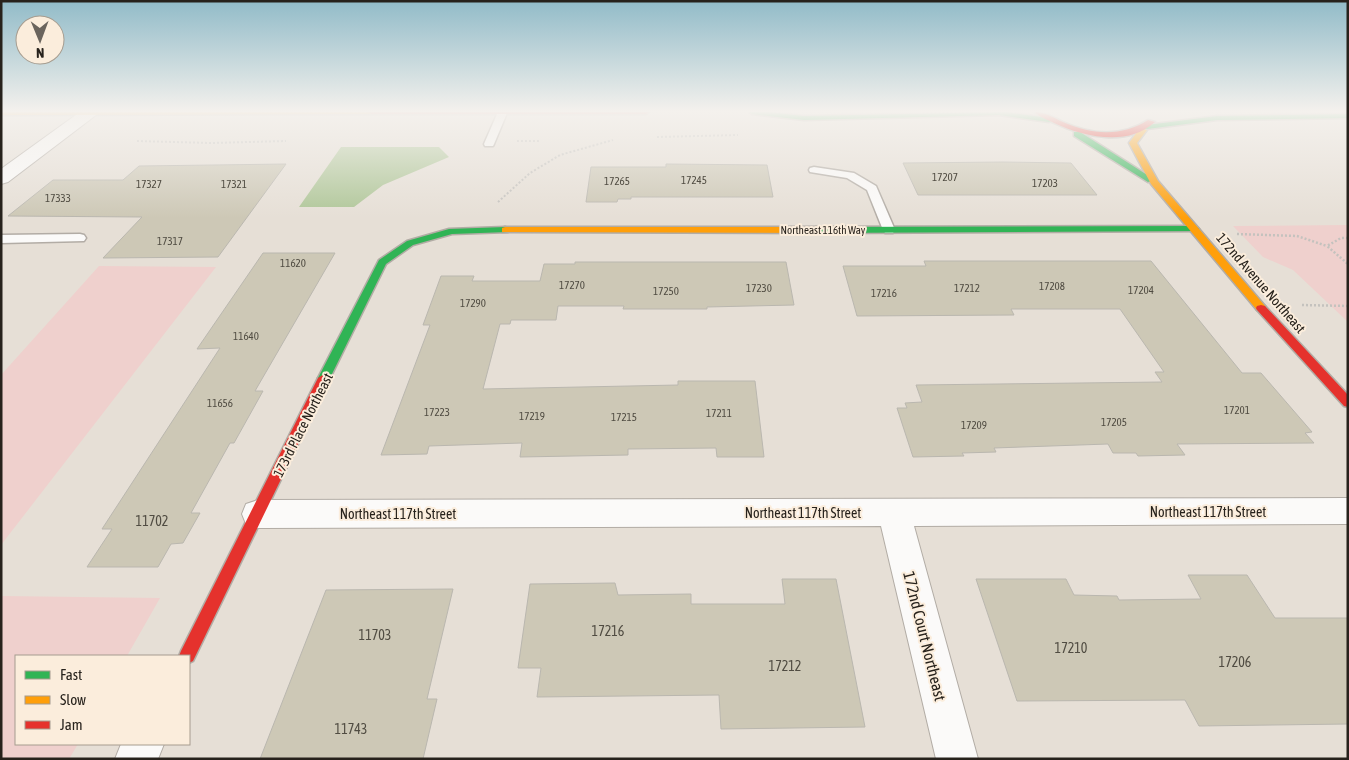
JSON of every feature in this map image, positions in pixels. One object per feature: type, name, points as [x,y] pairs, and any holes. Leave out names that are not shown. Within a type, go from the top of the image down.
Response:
[{"type":"street","points":[[1,178],[42,147]]},
{"type":"street","name":"172nd Avenue Northeast","points":[[1099,147],[1128,168],[1154,182]]},
{"type":"street","name":"172nd Avenue Northeast","points":[[1135,147],[1154,182],[1259,306],[1348,402]]},
{"type":"street","name":"Northeast 116th Way","points":[[452,231],[1194,229]]},
{"type":"street","name":"173rd Place Northeast","points":[[188,655],[382,262],[410,243],[452,231]]},
{"type":"street","name":"Northeast 117th Street","points":[[258,514],[1348,511]]},
{"type":"street","name":"172nd Court Northeast","points":[[894,512],[957,759]]},
{"type":"street","points":[[136,759],[143,745]]},
{"type":"lane","points":[[814,170],[850,175],[872,188],[889,230]]},
{"type":"lane","points":[[1,239],[80,238]]},
{"type":"path","points":[[483,230],[488,211],[530,173],[560,155],[587,147]]},
{"type":"path","points":[[1234,234],[1297,236],[1326,246],[1348,264]]},
{"type":"path","points":[[1326,246],[1341,238],[1348,238]]},
{"type":"path","points":[[1294,304],[1348,306]]},
{"type":"shaded area","points":[[341,147],[439,147],[449,157],[383,185],[354,207],[299,207]]},
{"type":"shaded area","points":[[1348,225],[1348,322],[1293,270],[1263,257],[1233,226]]},
{"type":"shaded area","points":[[99,266],[216,267],[1,545],[1,375]]},
{"type":"shaded area","points":[[1,596],[160,598],[128,655],[15,655],[15,745],[77,745],[69,759],[1,759]]},
{"type":"building","points":[[903,163],[1071,163],[1097,195],[918,195]]},
{"type":"building","points":[[286,164],[218,257],[103,258],[142,217],[8,216],[53,180],[123,180],[139,166]]},
{"type":"building","points":[[666,164],[767,165],[773,197],[631,197],[631,199],[618,199],[617,202],[586,202],[591,167],[666,167]]},
{"type":"building","points":[[263,253],[335,253],[255,391],[263,391],[234,443],[230,443],[191,513],[200,513],[183,543],[171,544],[158,567],[87,567],[112,529],[102,529],[220,348],[197,349]]},
{"type":"building","points":[[924,261],[1151,261],[1242,373],[1261,373],[1312,432],[1305,433],[1314,443],[1177,444],[1185,455],[1138,456],[1136,453],[1113,453],[1108,444],[994,448],[996,452],[962,453],[964,456],[913,457],[897,408],[907,408],[905,403],[922,402],[916,385],[1162,382],[1155,372],[1164,372],[1120,309],[1011,309],[1014,315],[857,316],[843,266],[926,266]]},
{"type":"building","points":[[575,262],[786,262],[794,305],[707,307],[707,309],[623,309],[624,306],[558,306],[556,320],[511,320],[510,324],[500,324],[483,389],[678,385],[678,381],[755,381],[764,457],[717,457],[716,448],[628,449],[628,455],[520,457],[522,443],[429,446],[427,454],[381,455],[430,325],[423,325],[441,276],[474,276],[472,281],[540,281],[544,264],[575,264]]},
{"type":"building","points":[[1188,575],[1247,575],[1275,618],[1348,618],[1348,724],[1199,726],[1185,700],[1017,701],[976,579],[1066,579],[1074,595],[1117,596],[1119,600],[1201,599]]},
{"type":"building","points":[[782,579],[836,579],[865,727],[721,729],[719,695],[537,697],[541,668],[518,668],[530,584],[615,583],[618,595],[691,594],[691,604],[785,604]]},
{"type":"building","points":[[453,589],[427,699],[437,699],[423,759],[260,759],[326,590]]},
{"type":"traffic: fast","points":[[1099,147],[1151,180]]},
{"type":"traffic: fast","points":[[816,230],[1195,229]]},
{"type":"traffic: fast","points":[[324,378],[382,262],[410,243],[452,231],[505,230]]},
{"type":"traffic: slow","points":[[1135,147],[1154,182],[1261,308]]},
{"type":"traffic: slow","points":[[505,230],[816,230]]},
{"type":"traffic: jam","points":[[1261,308],[1348,403]]},
{"type":"traffic: jam","points":[[187,655],[324,378]]}]
